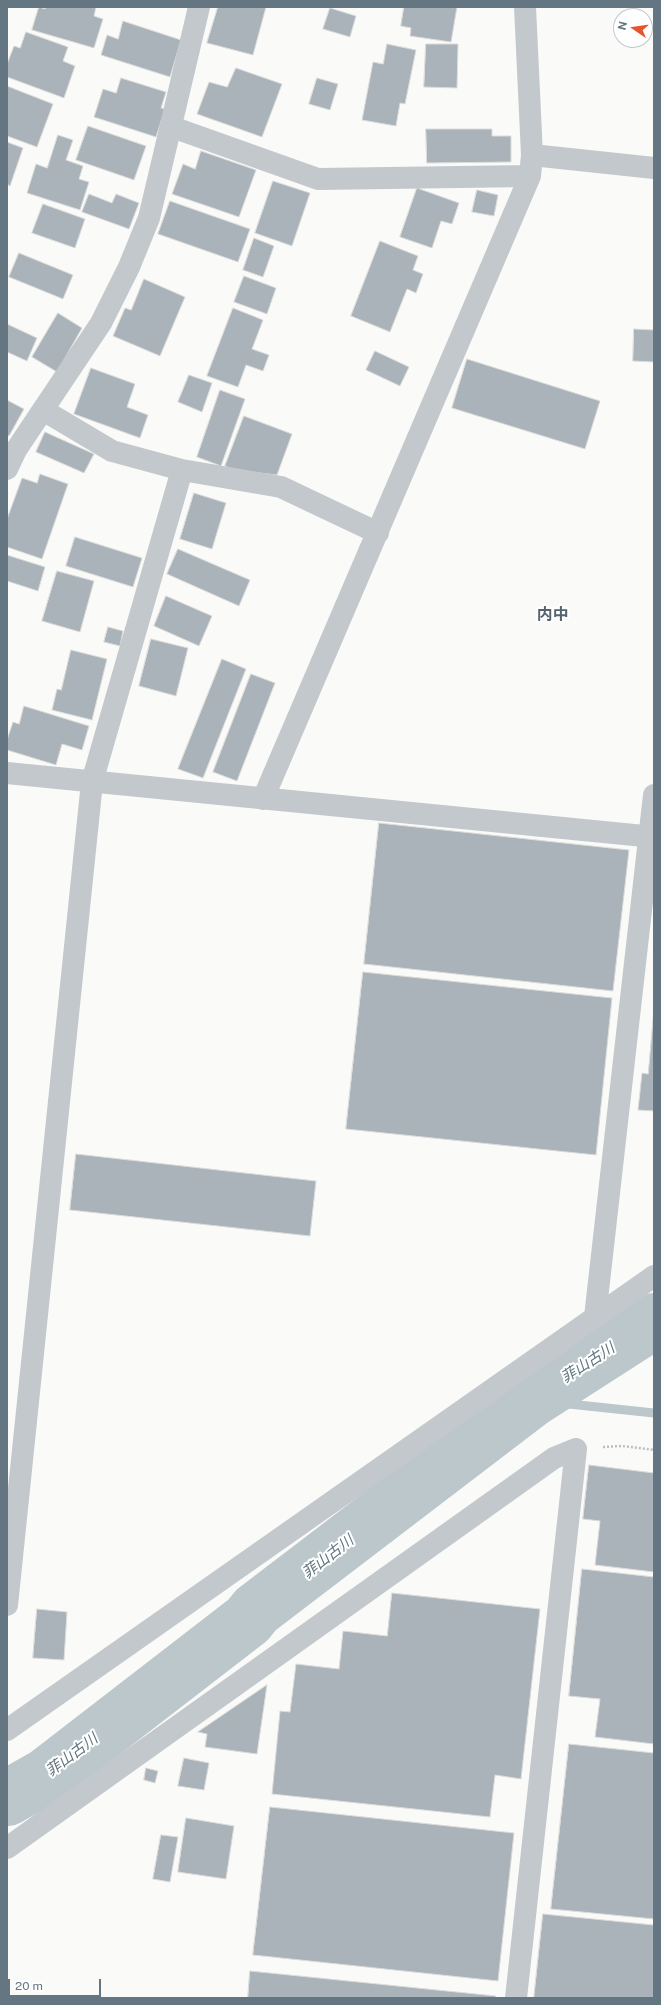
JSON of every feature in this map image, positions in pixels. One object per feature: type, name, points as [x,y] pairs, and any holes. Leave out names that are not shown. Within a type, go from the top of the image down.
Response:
[{"type":"street","points":[[7,469],[16,450],[101,323],[129,267],[148,218],[172,127],[199,7]]},
{"type":"street","points":[[263,799],[530,176],[532,155],[525,7]]},
{"type":"street","points":[[172,127],[318,179],[530,176]]},
{"type":"street","points":[[532,155],[654,168]]},
{"type":"street","points":[[44,410],[112,451],[182,470],[281,487],[378,532]]},
{"type":"street","points":[[7,1605],[8,1579],[92,782],[182,470]]},
{"type":"street","points":[[7,773],[652,837]]},
{"type":"street","points":[[595,1317],[652,837],[654,796]]},
{"type":"street","points":[[7,1730],[654,1276]]},
{"type":"street","points":[[7,1848],[554,1458],[576,1449],[516,1998]]},
{"type":"path","points":[[576,1449],[622,1446],[654,1450]]},
{"type":"building","points":[[39,7],[45,9],[46,7],[96,7],[94,16],[103,19],[94,48],[32,30]]},
{"type":"building","points":[[218,7],[266,7],[253,55],[207,43]]},
{"type":"building","points":[[404,7],[457,7],[451,42],[410,36],[411,28],[401,26]]},
{"type":"building","points":[[330,8],[356,16],[350,37],[323,29]]},
{"type":"building","points":[[123,21],[181,40],[170,77],[101,55],[107,35],[118,39]]},
{"type":"building","points":[[26,32],[68,47],[63,61],[75,66],[64,98],[7,77],[7,64],[14,46],[20,48]]},
{"type":"building","points":[[387,44],[416,50],[405,104],[400,103],[396,126],[362,120],[373,62],[383,64]]},
{"type":"building","points":[[426,44],[458,44],[457,88],[424,87]]},
{"type":"building","points":[[236,68],[282,84],[262,137],[197,114],[209,82],[227,87]]},
{"type":"building","points":[[121,78],[166,92],[161,108],[165,109],[156,137],[94,117],[103,89],[116,93]]},
{"type":"building","points":[[317,78],[338,84],[330,110],[309,104]]},
{"type":"building","points":[[7,86],[53,104],[37,147],[7,136]]},
{"type":"building","points":[[88,126],[146,146],[134,180],[76,160]]},
{"type":"building","points":[[426,129],[492,129],[492,136],[511,136],[511,162],[427,163]]},
{"type":"building","points":[[58,135],[73,140],[66,160],[83,166],[79,179],[89,182],[80,210],[27,193],[36,164],[47,168]]},
{"type":"building","points":[[7,142],[23,148],[10,186],[7,184]]},
{"type":"building","points":[[201,151],[256,170],[239,217],[172,194],[183,164],[195,169]]},
{"type":"building","points":[[273,181],[310,193],[292,246],[255,233]]},
{"type":"building","points":[[417,188],[459,203],[452,224],[441,221],[432,248],[400,237]]},
{"type":"building","points":[[477,190],[498,195],[494,216],[472,212]]},
{"type":"building","points":[[89,194],[112,203],[116,194],[139,203],[129,229],[82,212]]},
{"type":"building","points":[[170,201],[250,229],[238,262],[158,234]]},
{"type":"building","points":[[43,204],[85,219],[75,248],[32,233]]},
{"type":"building","points":[[254,238],[274,246],[263,277],[243,270]]},
{"type":"building","points":[[380,241],[418,256],[413,270],[423,274],[416,293],[407,289],[390,332],[351,316]]},
{"type":"building","points":[[19,253],[73,275],[63,299],[9,277]]},
{"type":"building","points":[[244,276],[276,288],[267,314],[234,302]]},
{"type":"building","points":[[144,279],[185,297],[160,356],[113,336],[125,308],[131,310]]},
{"type":"building","points":[[233,308],[263,320],[252,349],[269,355],[263,371],[246,365],[238,387],[207,376]]},
{"type":"building","points":[[58,313],[82,328],[57,372],[32,357]]},
{"type":"building","points":[[7,324],[37,338],[27,361],[7,352]]},
{"type":"building","points":[[634,329],[654,330],[654,362],[633,361]]},
{"type":"building","points":[[375,351],[409,367],[400,386],[366,370]]},
{"type":"building","points":[[467,359],[600,401],[585,449],[452,408]]},
{"type":"building","points":[[91,368],[135,384],[127,407],[148,415],[140,438],[74,414]]},
{"type":"building","points":[[189,375],[212,383],[202,412],[178,402]]},
{"type":"building","points":[[220,390],[245,399],[221,466],[197,457]]},
{"type":"building","points":[[7,400],[24,409],[9,436],[7,435]]},
{"type":"building","points":[[244,416],[292,434],[277,475],[234,470],[225,466]]},
{"type":"building","points":[[45,432],[94,454],[84,473],[36,452]]},
{"type":"building","points":[[40,474],[68,484],[42,559],[7,547],[7,519],[22,478],[37,483]]},
{"type":"building","points":[[194,493],[226,503],[212,549],[180,539]]},
{"type":"building","points":[[75,537],[142,558],[133,587],[66,566]]},
{"type":"building","points":[[178,549],[250,580],[239,606],[167,574]]},
{"type":"building","points":[[7,555],[45,567],[38,591],[7,581]]},
{"type":"building","points":[[57,571],[94,581],[80,632],[42,621]]},
{"type":"building","points":[[166,596],[212,616],[199,646],[154,626]]},
{"type":"building","points":[[108,627],[123,631],[120,646],[104,642]]},
{"type":"building","points":[[151,639],[188,648],[176,696],[139,686]]},
{"type":"building","points":[[71,650],[107,659],[92,720],[52,710],[57,689],[61,690]]},
{"type":"building","points":[[222,659],[246,669],[203,778],[178,769]]},
{"type":"building","points":[[251,674],[275,683],[237,781],[213,772]]},
{"type":"building","points":[[24,706],[89,726],[82,750],[62,744],[56,765],[7,750],[7,740],[13,722],[19,724]]},
{"type":"building","points":[[379,823],[629,850],[613,991],[364,964]]},
{"type":"building","points":[[363,972],[612,998],[596,1155],[346,1129]]},
{"type":"building","points":[[654,1008],[654,1111],[638,1110],[642,1073],[648,1074]]},
{"type":"building","points":[[76,1154],[316,1181],[310,1236],[70,1210]]},
{"type":"building","points":[[589,1465],[654,1473],[654,1572],[595,1565],[600,1521],[583,1519]]},
{"type":"building","points":[[582,1569],[654,1577],[654,1744],[595,1737],[600,1699],[569,1696]]},
{"type":"building","points":[[392,1593],[540,1609],[521,1779],[495,1775],[490,1817],[272,1794],[280,1711],[290,1712],[296,1664],[339,1669],[343,1631],[387,1636]]},
{"type":"building","points":[[37,1609],[67,1612],[64,1660],[33,1658]]},
{"type":"building","points":[[267,1685],[257,1754],[205,1747],[207,1734],[198,1732]]},
{"type":"building","points":[[569,1744],[654,1753],[654,1919],[551,1909]]},
{"type":"building","points":[[184,1758],[209,1763],[204,1790],[178,1786]]},
{"type":"building","points":[[146,1768],[158,1771],[155,1783],[144,1780]]},
{"type":"building","points":[[270,1807],[514,1833],[498,1981],[253,1955]]},
{"type":"building","points":[[186,1818],[234,1826],[226,1879],[178,1872]]},
{"type":"building","points":[[161,1835],[178,1837],[170,1882],[153,1879]]},
{"type":"building","points":[[543,1914],[654,1925],[654,1998],[534,1998]]},
{"type":"building","points":[[250,1971],[496,1996],[495,1998],[248,1998]]},
{"type":"waterway","name":"菲山古川","points":[[7,1798],[46,1776],[248,1620],[256,1610],[531,1400],[654,1321]]},
{"type":"waterway","points":[[531,1400],[654,1413]]},
{"type":"district","name":"内中","points":[[553,615]]}]
